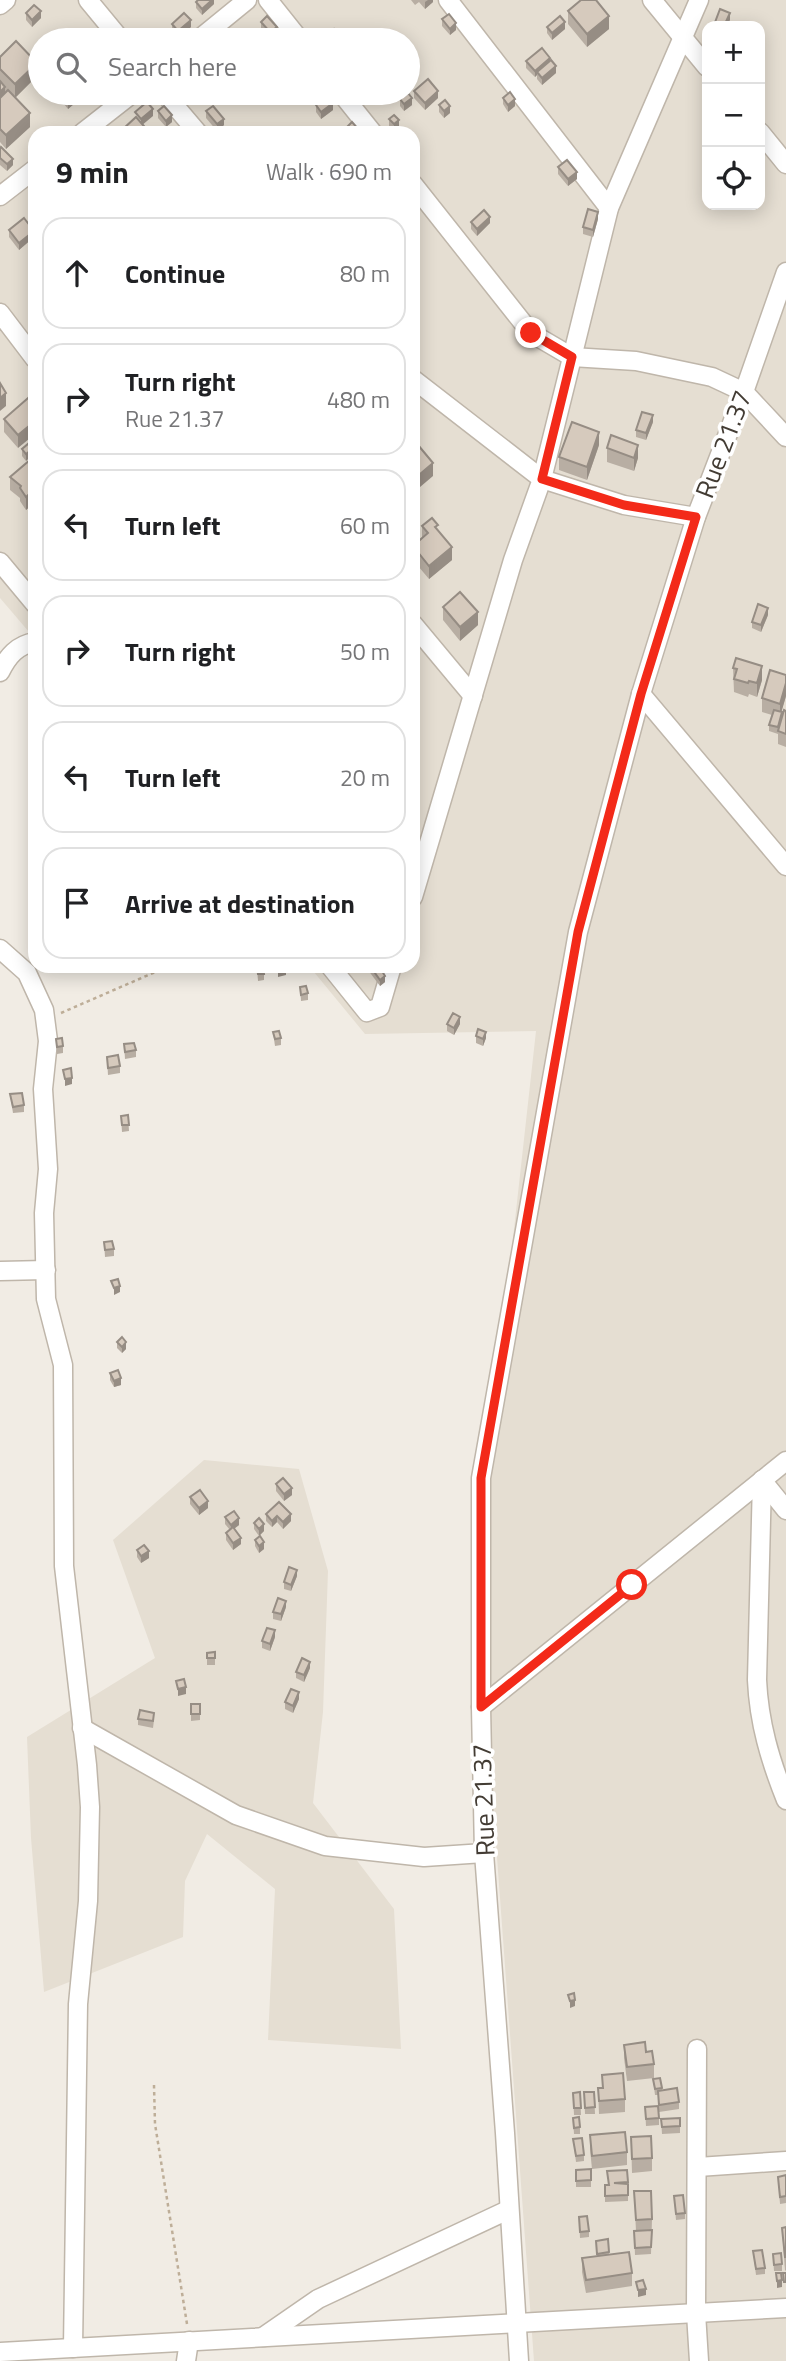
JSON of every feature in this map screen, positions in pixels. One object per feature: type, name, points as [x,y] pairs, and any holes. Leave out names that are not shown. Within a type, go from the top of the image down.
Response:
[{"type":"street","points":[[0,5],[6,0]]},
{"type":"street","points":[[88,0],[111,28]]},
{"type":"street","points":[[213,28],[247,0]]},
{"type":"street","points":[[268,0],[290,28]]},
{"type":"street","points":[[448,0],[609,208]]},
{"type":"street","points":[[652,0],[702,61]]},
{"type":"street","points":[[420,873],[513,560],[542,479],[609,208],[699,0]]},
{"type":"street","points":[[91,126],[118,105]]},
{"type":"street","points":[[174,105],[192,126]]},
{"type":"street","points":[[351,105],[367,126]]},
{"type":"street","points":[[765,138],[786,164]]},
{"type":"street","points":[[0,196],[28,174]]},
{"type":"street","points":[[420,193],[531,333],[572,357],[636,361],[712,377],[744,392],[786,437]]},
{"type":"street","name":"Rue 21.37","points":[[519,2361],[484,1853],[481,1478],[578,932],[641,694],[696,517],[786,272]]},
{"type":"street","points":[[0,313],[28,350]]},
{"type":"street","points":[[420,384],[542,479],[624,505],[696,517]]},
{"type":"street","points":[[0,562],[28,596]]},
{"type":"street","points":[[420,632],[473,696]]},
{"type":"street","points":[[0,672],[8,657],[28,643]]},
{"type":"street","points":[[641,694],[786,866]]},
{"type":"street","points":[[420,850],[425,856]]},
{"type":"street","points":[[0,948],[27,973],[44,1010],[48,1041],[43,1089],[48,1169],[44,1213],[46,1299],[63,1365],[64,1566],[87,1765],[90,1820],[88,1901],[78,2004],[73,2348]]},
{"type":"street","points":[[336,973],[367,1012],[380,1007],[390,973]]},
{"type":"street","points":[[0,1271],[46,1270]]},
{"type":"street","points":[[481,1707],[786,1461]]},
{"type":"street","points":[[762,1480],[786,1510]]},
{"type":"street","points":[[762,1480],[757,1667],[759,1712],[767,1751],[786,1800]]},
{"type":"street","points":[[82,1728],[236,1815],[325,1846],[424,1857],[484,1853]]},
{"type":"street","points":[[697,2049],[696,2313],[699,2361]]},
{"type":"street","points":[[698,2167],[786,2161]]},
{"type":"street","points":[[262,2337],[318,2299],[508,2210]]},
{"type":"street","points":[[0,2351],[786,2308]]},
{"type":"street","points":[[186,2361],[189,2341]]},
{"type":"path","points":[[45,1020],[153,973]]},
{"type":"path","points":[[154,2085],[155,2124],[189,2341]]},
{"type":"shaded area","points":[[0,0],[786,0],[786,2361],[534,2361],[476,1571],[536,1031],[365,1034],[315,973],[420,973],[420,126],[28,126],[28,631],[0,598]]},
{"type":"shaded area","points":[[204,1460],[299,1469],[328,1571],[323,1712],[313,1803],[394,1909],[401,2049],[268,2040],[275,1889],[207,1834],[185,1881],[183,1937],[44,1992],[31,1838],[27,1737],[155,1658],[113,1540]]},
{"type":"building","points":[[212,0],[202,9],[196,2]]},
{"type":"building","points":[[581,0],[596,0],[609,16],[587,34],[568,11]]},
{"type":"building","points":[[34,5],[41,11],[32,20],[26,13]]},
{"type":"building","points":[[720,9],[730,13],[726,21],[716,21]]},
{"type":"building","points":[[184,13],[191,20],[182,28],[175,28],[172,24]]},
{"type":"building","points":[[449,14],[456,23],[450,29],[442,19]]},
{"type":"building","points":[[267,16],[277,27],[266,28],[261,22]]},
{"type":"building","points":[[560,16],[565,22],[552,33],[547,27]]},
{"type":"building","points":[[16,41],[28,54],[28,72],[15,84],[0,69],[0,57]]},
{"type":"building","points":[[542,48],[550,58],[535,71],[526,61]]},
{"type":"building","points":[[551,60],[556,66],[542,78],[537,72]]},
{"type":"building","points":[[428,79],[438,91],[425,103],[420,98],[420,86]]},
{"type":"building","points":[[8,90],[30,113],[6,135],[0,129],[0,98]]},
{"type":"building","points":[[510,92],[515,99],[508,105],[503,98]]},
{"type":"building","points":[[445,100],[450,106],[444,111],[439,105]]},
{"type":"building","points":[[143,105],[150,105],[153,109],[141,119],[135,112]]},
{"type":"building","points":[[316,105],[330,105],[321,112]]},
{"type":"building","points":[[164,106],[172,115],[166,121],[158,111]]},
{"type":"building","points":[[213,106],[224,119],[217,124],[206,111]]},
{"type":"building","points":[[394,115],[399,120],[394,124],[389,119]]},
{"type":"building","points":[[136,117],[144,126],[126,126]]},
{"type":"building","points":[[1,147],[13,159],[7,164],[0,158]]},
{"type":"building","points":[[567,160],[577,172],[568,179],[558,167]]},
{"type":"building","points":[[588,209],[598,212],[593,230],[583,227]]},
{"type":"building","points":[[484,210],[490,217],[477,229],[471,222]]},
{"type":"building","points":[[24,218],[28,223],[28,236],[19,243],[9,230]]},
{"type":"building","points":[[0,383],[6,393],[0,398]]},
{"type":"building","points":[[28,398],[28,427],[18,435],[4,419]]},
{"type":"building","points":[[642,412],[653,415],[646,433],[636,430]]},
{"type":"building","points":[[572,422],[599,432],[587,467],[559,457]]},
{"type":"building","points":[[611,435],[638,445],[634,458],[607,448]]},
{"type":"building","points":[[28,444],[28,452],[26,454],[22,449]]},
{"type":"building","points":[[420,447],[433,463],[420,474]]},
{"type":"building","points":[[28,462],[28,495],[26,497],[21,486],[10,477]]},
{"type":"building","points":[[432,518],[438,525],[435,527],[452,547],[429,566],[420,555],[420,540],[428,533],[422,526]]},
{"type":"building","points":[[460,592],[478,612],[460,627],[443,607]]},
{"type":"building","points":[[758,604],[768,608],[761,625],[752,622]]},
{"type":"building","points":[[736,658],[762,666],[757,683],[734,679]]},
{"type":"building","points":[[770,670],[786,675],[780,704],[762,698]]},
{"type":"building","points":[[774,710],[782,712],[778,727],[769,725]]},
{"type":"building","points":[[784,710],[786,711],[786,734],[778,731]]},
{"type":"building","points":[[375,973],[383,973],[385,976],[380,980]]},
{"type":"building","points":[[306,986],[308,993],[301,995],[300,987]]},
{"type":"building","points":[[453,1013],[460,1017],[454,1028],[447,1024]]},
{"type":"building","points":[[478,1029],[486,1032],[483,1039],[476,1036]]},
{"type":"building","points":[[279,1031],[281,1038],[275,1039],[273,1032]]},
{"type":"building","points":[[62,1038],[63,1046],[57,1047],[56,1039]]},
{"type":"building","points":[[134,1043],[136,1050],[125,1052],[124,1044]]},
{"type":"building","points":[[118,1055],[120,1066],[108,1068],[107,1057]]},
{"type":"building","points":[[71,1068],[72,1078],[65,1079],[63,1070]]},
{"type":"building","points":[[22,1093],[24,1105],[13,1107],[10,1094]]},
{"type":"building","points":[[128,1115],[129,1125],[122,1125],[121,1116]]},
{"type":"building","points":[[112,1241],[114,1249],[105,1250],[104,1242]]},
{"type":"building","points":[[118,1279],[120,1286],[114,1288],[111,1281]]},
{"type":"building","points":[[122,1337],[126,1342],[122,1347],[117,1342]]},
{"type":"building","points":[[118,1370],[121,1378],[114,1381],[110,1373]]},
{"type":"building","points":[[283,1478],[292,1488],[284,1494],[276,1484]]},
{"type":"building","points":[[200,1490],[208,1501],[199,1508],[190,1497]]},
{"type":"building","points":[[279,1502],[291,1514],[283,1522],[277,1516],[272,1521],[266,1514]]},
{"type":"building","points":[[234,1511],[239,1518],[231,1525],[225,1517]]},
{"type":"building","points":[[259,1518],[264,1524],[259,1529],[254,1523]]},
{"type":"building","points":[[233,1527],[241,1538],[233,1543],[226,1533]]},
{"type":"building","points":[[260,1536],[264,1542],[259,1546],[255,1540]]},
{"type":"building","points":[[144,1545],[149,1551],[141,1556],[137,1550]]},
{"type":"building","points":[[289,1567],[297,1570],[291,1585],[284,1582]]},
{"type":"building","points":[[278,1598],[286,1601],[281,1614],[273,1612]]},
{"type":"building","points":[[267,1628],[275,1630],[270,1644],[262,1641]]},
{"type":"building","points":[[215,1652],[215,1658],[207,1658],[207,1653]]},
{"type":"building","points":[[302,1658],[310,1662],[304,1675],[296,1672]]},
{"type":"building","points":[[184,1679],[186,1687],[178,1689],[176,1681]]},
{"type":"building","points":[[291,1689],[299,1692],[293,1706],[285,1702]]},
{"type":"building","points":[[191,1704],[200,1704],[200,1714],[191,1714]]},
{"type":"building","points":[[140,1710],[154,1713],[153,1721],[138,1719]]},
{"type":"building","points":[[574,1993],[575,2000],[570,2001],[568,1995]]},
{"type":"building","points":[[645,2042],[646,2052],[652,2051],[654,2064],[627,2067],[624,2045]]},
{"type":"building","points":[[623,2073],[625,2099],[599,2101],[598,2088],[603,2088],[602,2075]]},
{"type":"building","points":[[660,2078],[662,2088],[655,2089],[653,2079]]},
{"type":"building","points":[[677,2088],[679,2102],[659,2105],[658,2091]]},
{"type":"building","points":[[580,2092],[581,2108],[574,2108],[573,2093]]},
{"type":"building","points":[[584,2092],[594,2092],[595,2107],[585,2108]]},
{"type":"building","points":[[658,2106],[659,2118],[646,2119],[645,2107]]},
{"type":"building","points":[[579,2117],[580,2127],[574,2128],[573,2118]]},
{"type":"building","points":[[680,2118],[680,2126],[662,2127],[661,2119]]},
{"type":"building","points":[[625,2132],[627,2152],[592,2156],[590,2135]]},
{"type":"building","points":[[651,2136],[652,2158],[632,2159],[631,2137]]},
{"type":"building","points":[[582,2138],[584,2155],[576,2156],[573,2139]]},
{"type":"building","points":[[591,2169],[591,2180],[576,2181],[576,2170]]},
{"type":"building","points":[[627,2170],[628,2182],[614,2183],[628,2184],[628,2195],[605,2196],[605,2185],[609,2185],[607,2171]]},
{"type":"building","points":[[786,2175],[786,2196],[780,2197],[778,2177]]},
{"type":"building","points":[[634,2191],[651,2191],[652,2219],[636,2220]]},
{"type":"building","points":[[683,2195],[685,2213],[676,2214],[674,2196]]},
{"type":"building","points":[[587,2216],[589,2231],[580,2232],[579,2217]]},
{"type":"building","points":[[786,2227],[786,2257],[785,2257],[782,2228]]},
{"type":"building","points":[[652,2230],[651,2247],[635,2248],[634,2231]]},
{"type":"building","points":[[608,2239],[609,2252],[597,2254],[596,2241]]},
{"type":"building","points":[[762,2250],[765,2268],[756,2269],[753,2251]]},
{"type":"building","points":[[629,2252],[632,2273],[586,2280],[582,2258]]},
{"type":"building","points":[[781,2253],[782,2264],[774,2265],[773,2254]]},
{"type":"building","points":[[776,2273],[781,2273],[782,2280],[777,2281]]},
{"type":"building","points":[[643,2280],[646,2289],[638,2290],[636,2282]]},
{"type":"route","points":[[531,333],[572,357],[542,479],[624,505],[696,517],[641,694],[578,932],[481,1478],[481,1707],[632,1585]]}]
